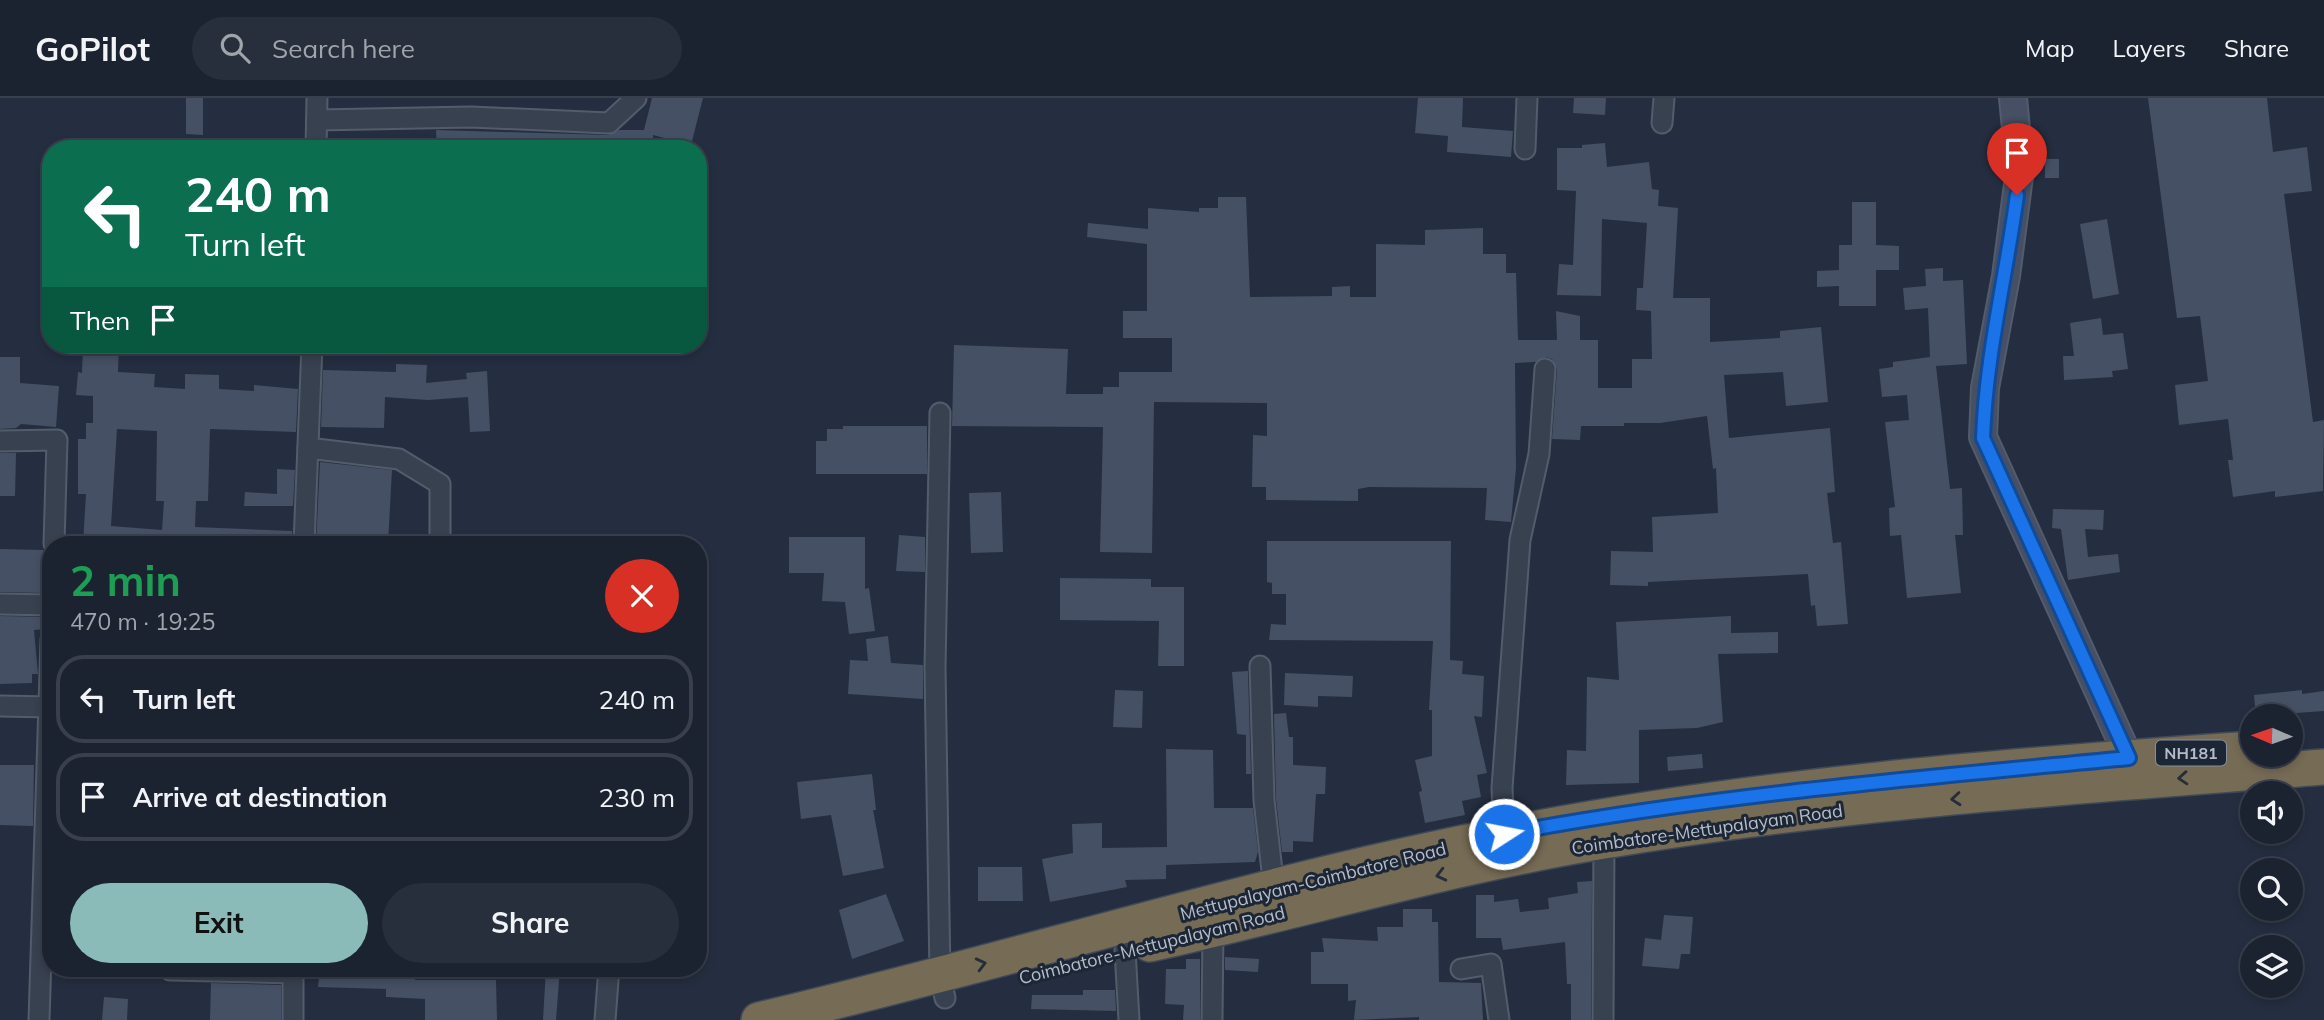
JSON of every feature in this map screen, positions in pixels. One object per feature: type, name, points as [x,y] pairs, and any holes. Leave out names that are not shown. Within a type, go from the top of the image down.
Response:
[{"type":"highway","points":[[2303,745],[2324,743]]},
{"type":"highway","name":"Mettupalayam-Coimbatore Road","points":[[759,1020],[850,1010],[943,986],[1274,889],[1507,846],[1654,808],[1798,790],[2240,750]]},
{"type":"highway","name":"Coimbatore-Mettupalayam Road","points":[[943,986],[1213,930],[1507,846],[1604,841],[1833,811],[2324,767]]},
{"type":"street","points":[[316,140],[317,98]]},
{"type":"street","points":[[317,120],[471,117],[609,123],[636,98]]},
{"type":"street","points":[[1525,149],[1527,98]]},
{"type":"street","points":[[1662,122],[1664,98]]},
{"type":"street","points":[[2013,98],[2020,169],[2006,276],[1985,388],[1983,438],[2129,758]]},
{"type":"street","points":[[304,536],[312,354]]},
{"type":"street","points":[[1507,846],[1502,788],[1520,540],[1539,454],[1545,369]]},
{"type":"street","points":[[940,413],[936,668],[943,986]]},
{"type":"street","points":[[0,441],[57,440],[54,536]]},
{"type":"street","points":[[308,448],[399,459],[440,484],[440,536]]},
{"type":"street","points":[[0,604],[42,605]]},
{"type":"street","points":[[1260,666],[1265,800],[1274,889]]},
{"type":"street","points":[[0,706],[42,707]]},
{"type":"street","points":[[1603,1020],[1604,841]]},
{"type":"street","points":[[1212,1020],[1213,930]]},
{"type":"street","points":[[39,1020],[42,935]]},
{"type":"street","points":[[1125,950],[1129,1020]]},
{"type":"street","points":[[1461,969],[1491,964],[1499,1020]]},
{"type":"street","points":[[293,977],[293,1020]]},
{"type":"street","points":[[605,1020],[608,977]]},
{"type":"building","points":[[186,98],[203,98],[203,135],[186,134]]},
{"type":"building","points":[[652,98],[703,98],[692,140],[672,140],[653,135],[653,140],[437,140],[436,130],[608,135],[619,130],[644,130]]},
{"type":"building","points":[[1418,98],[1463,98],[1462,127],[1513,131],[1511,157],[1447,152],[1448,136],[1415,133]]},
{"type":"building","points":[[1574,98],[1606,98],[1605,115],[1573,113]]},
{"type":"building","points":[[2148,98],[2267,98],[2273,152],[2307,147],[2312,191],[2284,194],[2313,422],[2324,420],[2323,491],[2275,497],[2275,491],[2233,497],[2228,460],[2233,460],[2228,419],[2179,425],[2175,385],[2208,381],[2200,316],[2177,318]]},
{"type":"building","points":[[1605,143],[1607,167],[1649,162],[1652,189],[1659,190],[1658,206],[1678,208],[1673,298],[1710,298],[1710,342],[1780,338],[1780,331],[1821,327],[1828,402],[1786,406],[1783,372],[1724,375],[1729,438],[1830,428],[1835,492],[1827,493],[1833,543],[1841,542],[1848,624],[1817,626],[1815,605],[1811,606],[1808,574],[1648,582],[1648,586],[1610,585],[1611,551],[1653,552],[1652,517],[1718,513],[1716,468],[1713,469],[1707,416],[1660,423],[1624,423],[1624,426],[1581,426],[1580,440],[1552,439],[1557,369],[1552,359],[1547,357],[1535,362],[1515,363],[1516,468],[1511,522],[1485,520],[1487,488],[1369,487],[1358,489],[1358,501],[1266,500],[1266,487],[1252,487],[1253,435],[1267,436],[1267,403],[1154,402],[1152,553],[1100,552],[1103,427],[952,426],[954,345],[1068,349],[1066,394],[1103,394],[1103,387],[1119,387],[1119,372],[1172,372],[1172,338],[1123,338],[1123,311],[1147,311],[1147,244],[1087,237],[1088,223],[1148,229],[1148,208],[1199,212],[1199,208],[1218,208],[1218,197],[1246,197],[1250,297],[1332,296],[1332,287],[1350,286],[1350,297],[1376,297],[1376,244],[1425,245],[1425,230],[1483,228],[1483,254],[1506,254],[1506,273],[1516,273],[1518,340],[1557,340],[1556,311],[1580,316],[1580,340],[1598,340],[1598,388],[1632,388],[1632,359],[1652,359],[1651,311],[1636,310],[1637,288],[1643,288],[1647,223],[1602,219],[1601,296],[1557,295],[1559,264],[1573,265],[1576,191],[1557,190],[1557,148],[1582,148],[1582,145]]},
{"type":"building","points":[[2045,159],[2059,159],[2059,178],[2045,178]]},
{"type":"building","points":[[1852,202],[1876,202],[1876,245],[1899,246],[1899,270],[1876,270],[1876,306],[1839,306],[1839,286],[1817,287],[1817,271],[1839,270],[1839,245],[1852,245]]},
{"type":"building","points":[[2107,219],[2119,294],[2093,299],[2080,224]]},
{"type":"building","points":[[1943,268],[1943,281],[1963,280],[1967,364],[1936,366],[1950,489],[1962,488],[1963,535],[1955,535],[1961,593],[1907,598],[1901,535],[1890,536],[1889,508],[1895,507],[1885,422],[1909,420],[1907,395],[1882,397],[1879,369],[1893,367],[1893,362],[1930,357],[1928,308],[1905,310],[1903,288],[1926,286],[1925,269]]},
{"type":"building","points":[[2101,318],[2103,335],[2123,333],[2128,369],[2112,371],[2113,377],[2064,380],[2063,356],[2074,356],[2070,323]]},
{"type":"building","points":[[83,354],[119,354],[118,372],[155,374],[154,387],[185,389],[185,374],[219,375],[219,389],[254,391],[254,385],[298,389],[296,432],[210,429],[208,501],[196,501],[195,527],[292,531],[292,536],[83,536],[86,494],[78,494],[78,439],[86,439],[86,423],[93,423],[93,396],[76,395],[78,372],[82,373]],"holes":[[[117,429],[157,431],[156,501],[164,501],[162,530],[111,526]]]},
{"type":"building","points":[[0,357],[20,357],[20,383],[59,386],[56,427],[21,424],[16,428],[0,429]]},
{"type":"building","points":[[396,364],[427,365],[426,383],[467,379],[466,373],[487,371],[490,431],[470,432],[468,397],[428,400],[385,397],[384,428],[321,427],[323,370],[396,372]]},
{"type":"building","points":[[843,426],[927,426],[927,474],[816,474],[816,441],[827,441],[827,429],[843,429]]},
{"type":"building","points":[[0,453],[16,453],[15,496],[0,496]]},
{"type":"building","points":[[320,462],[392,470],[388,536],[316,536]]},
{"type":"building","points":[[277,469],[295,470],[293,506],[244,506],[245,492],[277,494]]},
{"type":"building","points":[[1001,492],[1003,552],[971,553],[969,493]]},
{"type":"building","points":[[2053,509],[2104,510],[2103,530],[2085,529],[2088,557],[2118,554],[2120,572],[2068,580],[2061,529],[2052,528]]},
{"type":"building","points":[[899,535],[925,537],[925,572],[896,571]]},
{"type":"building","points":[[789,537],[865,537],[865,589],[869,588],[875,631],[849,634],[845,602],[822,601],[824,573],[789,573]]},
{"type":"building","points":[[1267,541],[1451,541],[1450,660],[1463,661],[1462,674],[1484,676],[1482,717],[1474,716],[1487,773],[1477,775],[1481,797],[1462,801],[1465,815],[1425,823],[1419,792],[1422,791],[1415,760],[1432,756],[1432,710],[1429,710],[1433,641],[1269,640],[1271,624],[1286,625],[1286,594],[1272,594],[1272,583],[1267,582]]},
{"type":"building","points":[[0,549],[42,550],[42,593],[0,592]]},
{"type":"building","points":[[1060,578],[1151,579],[1151,587],[1184,587],[1184,666],[1158,666],[1159,621],[1060,620]]},
{"type":"building","points":[[0,616],[42,617],[42,629],[34,630],[38,674],[32,674],[32,683],[0,684]]},
{"type":"building","points":[[1731,616],[1731,633],[1778,632],[1778,653],[1718,654],[1723,722],[1697,728],[1639,730],[1639,783],[1566,785],[1567,750],[1586,751],[1587,677],[1619,680],[1616,622]]},
{"type":"building","points":[[888,636],[891,663],[923,665],[923,699],[848,694],[850,660],[868,661],[866,639]]},
{"type":"building","points":[[1248,671],[1251,774],[1246,774],[1246,735],[1237,734],[1232,672]]},
{"type":"building","points":[[1285,673],[1353,676],[1352,697],[1318,696],[1318,707],[1284,705]]},
{"type":"building","points":[[1115,690],[1143,691],[1142,728],[1113,727]]},
{"type":"building","points":[[2302,690],[2302,694],[2324,691],[2324,711],[2303,713],[2303,704],[2255,704],[2254,695]]},
{"type":"building","points":[[1286,713],[1289,737],[1293,737],[1293,765],[1326,767],[1325,794],[1316,794],[1313,842],[1293,841],[1293,852],[1282,852],[1276,799],[1274,714]]},
{"type":"building","points":[[1166,749],[1213,750],[1214,808],[1253,808],[1258,852],[1255,862],[1166,865],[1166,879],[1125,880],[1127,887],[1050,902],[1042,859],[1073,853],[1072,824],[1102,823],[1102,848],[1167,847]]},
{"type":"building","points":[[1702,754],[1703,768],[1668,771],[1667,757]]},
{"type":"building","points":[[0,765],[34,765],[33,826],[0,825]]},
{"type":"building","points":[[872,774],[876,810],[873,810],[884,868],[843,876],[831,815],[801,819],[797,782]]},
{"type":"building","points":[[978,867],[1022,867],[1023,901],[978,901]]},
{"type":"building","points":[[1592,881],[1591,1020],[1571,1020],[1571,984],[1567,984],[1565,942],[1503,950],[1501,938],[1476,938],[1476,895],[1494,895],[1494,902],[1518,899],[1520,912],[1549,909],[1548,898],[1578,893],[1577,882]]},
{"type":"building","points":[[886,894],[904,941],[852,959],[839,910]]},
{"type":"building","points":[[1403,909],[1432,909],[1432,922],[1438,922],[1439,982],[1481,983],[1483,1020],[1419,1020],[1419,1017],[1354,1020],[1356,1000],[1348,1001],[1348,984],[1311,984],[1311,952],[1324,952],[1322,938],[1378,941],[1377,927],[1403,927]]},
{"type":"building","points":[[1664,915],[1693,917],[1690,954],[1681,954],[1679,969],[1642,966],[1645,938],[1661,940]]},
{"type":"building","points":[[1225,957],[1259,959],[1258,972],[1225,970]]},
{"type":"building","points":[[1186,959],[1200,959],[1200,1020],[1183,1020],[1184,1005],[1165,1004],[1166,969],[1186,969]]},
{"type":"building","points":[[319,977],[496,980],[497,1020],[425,1020],[425,999],[386,997],[386,989],[318,987]]},
{"type":"building","points":[[545,977],[559,977],[556,1020],[543,1020]]},
{"type":"building","points":[[211,983],[281,985],[281,1020],[210,1020]]},
{"type":"building","points":[[1083,990],[1115,990],[1116,1011],[1031,1009],[1032,995],[1083,995]]},
{"type":"building","points":[[104,997],[128,999],[127,1020],[102,1020]]},
{"type":"route","points":[[1504,834],[1654,808],[1825,787],[2129,758],[1983,438],[1985,388],[2006,276],[2017,195]]}]
